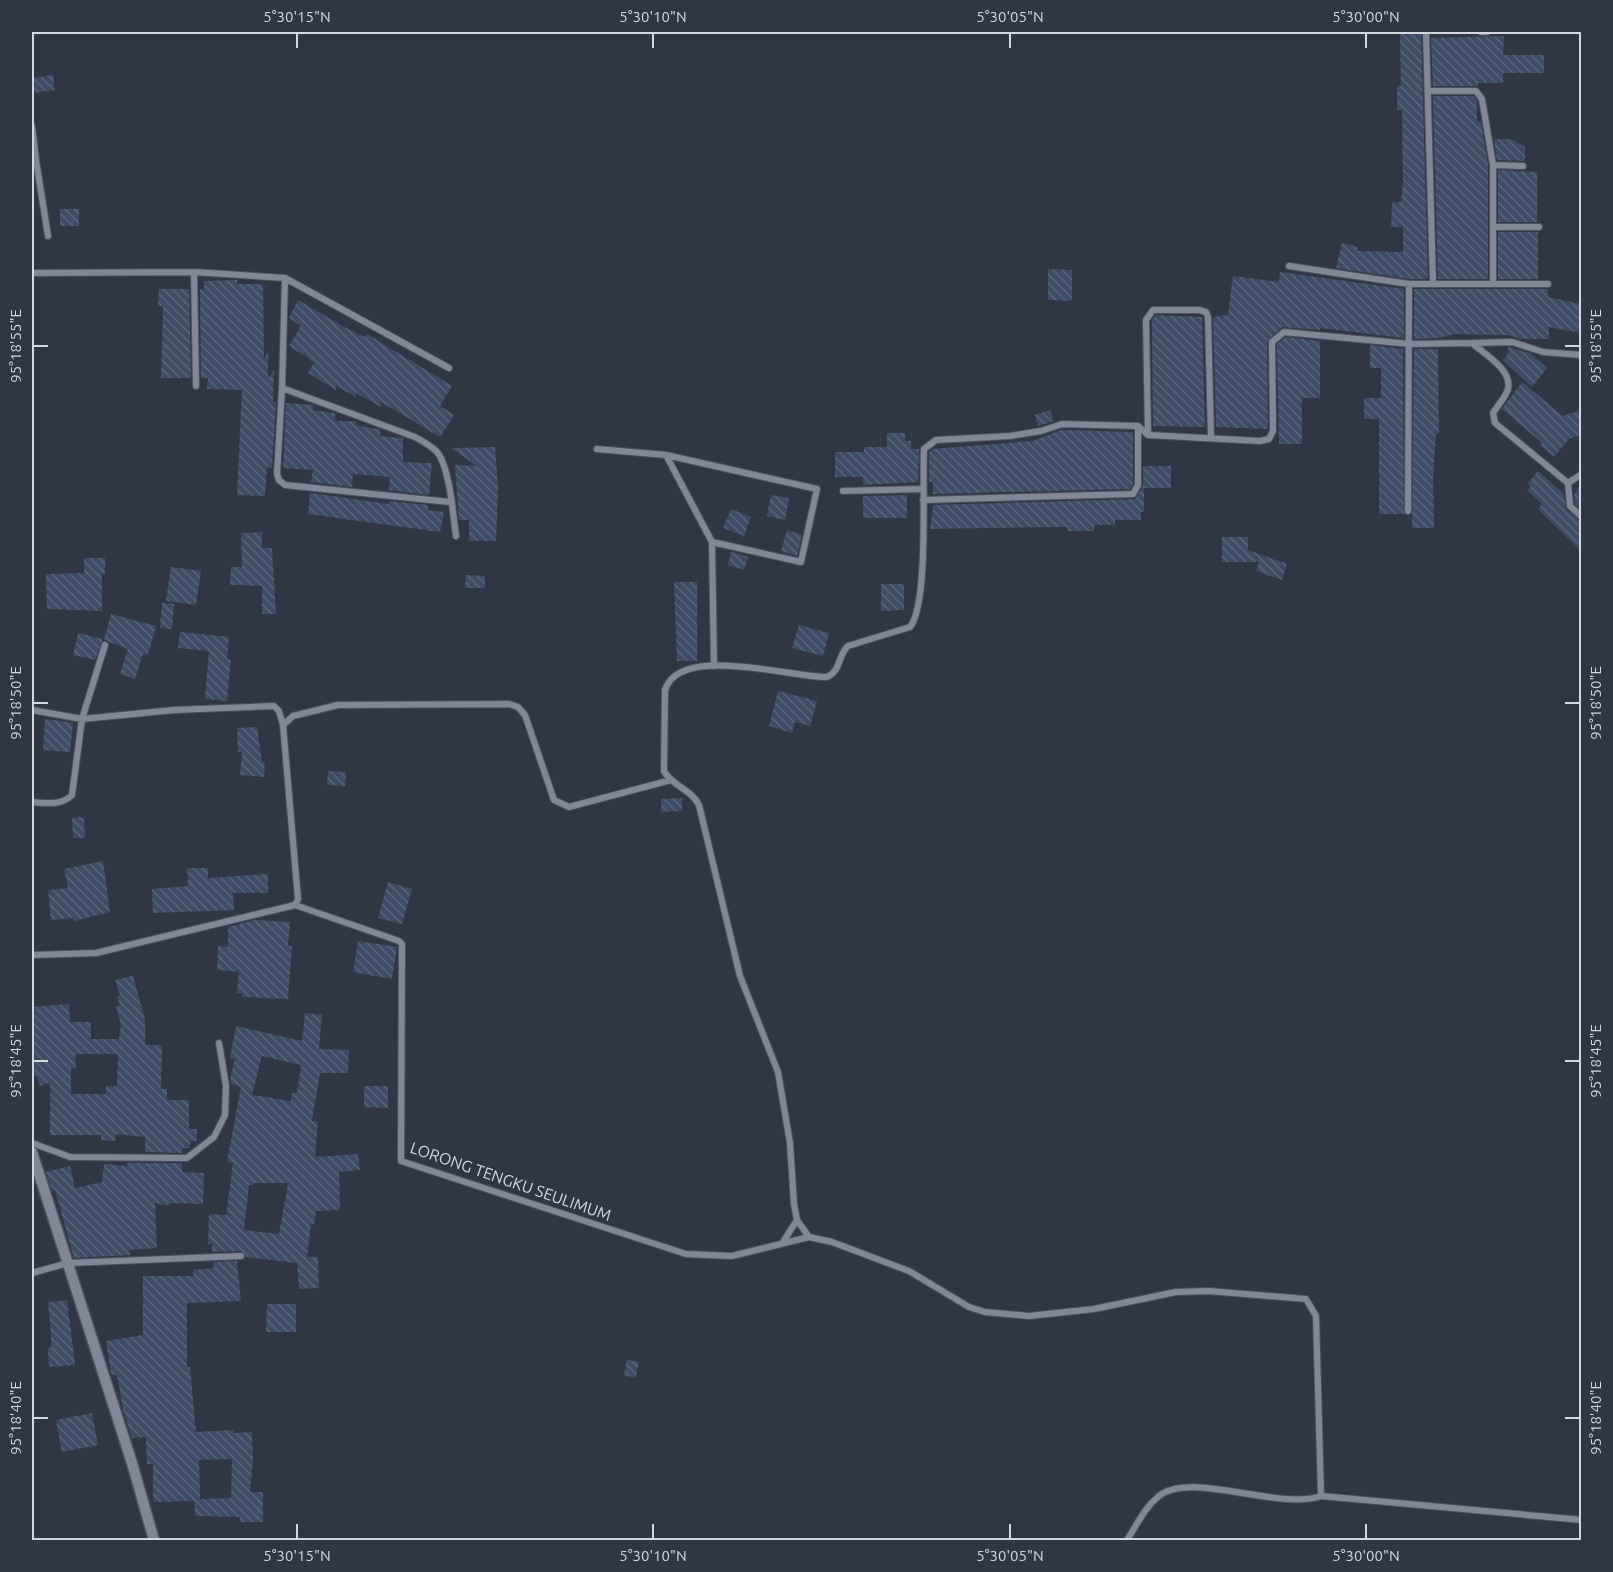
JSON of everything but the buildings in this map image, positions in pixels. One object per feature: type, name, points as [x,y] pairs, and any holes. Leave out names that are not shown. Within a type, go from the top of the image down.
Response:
[{"type":"street","points":[[1426,32],[1432,283]]},
{"type":"street","points":[[1481,32],[1487,32]]},
{"type":"street","points":[[1429,91],[1476,91],[1480,94],[1493,165],[1493,283]]},
{"type":"street","points":[[32,126],[34,161],[48,236]]},
{"type":"street","points":[[1493,165],[1523,166]]},
{"type":"street","points":[[1493,227],[1539,227]]},
{"type":"street","points":[[1289,266],[1409,284],[1548,284]]},
{"type":"street","points":[[194,272],[196,386]]},
{"type":"street","points":[[32,273],[194,272],[285,278],[449,368]]},
{"type":"street","points":[[285,278],[277,474],[279,480],[285,485],[450,502]]},
{"type":"street","points":[[1408,511],[1409,284]]},
{"type":"street","points":[[1148,435],[1146,320],[1154,310],[1199,310],[1206,312],[1208,317],[1211,437]]},
{"type":"street","points":[[1321,1496],[1316,1316],[1306,1299],[1209,1291],[1167,1293],[1094,1309],[1029,1316],[985,1312],[969,1306],[909,1270],[832,1242],[809,1237],[797,1220],[790,1143],[778,1072],[740,976],[699,805],[692,794],[671,780],[664,771],[667,685],[680,673],[714,666],[757,667],[827,677],[837,669],[843,651],[848,646],[910,627],[918,606],[924,552],[922,489],[924,449],[936,440],[1010,436],[1041,431],[1062,424],[1138,426],[1148,435],[1269,439],[1273,431],[1272,342],[1280,334],[1291,331],[1410,344],[1512,342],[1543,352],[1581,355]]},
{"type":"street","points":[[1472,343],[1502,368],[1507,379],[1508,389],[1493,413],[1495,423],[1568,483],[1570,506],[1581,518]]},
{"type":"street","points":[[282,388],[415,437],[438,453],[444,466],[456,536]]},
{"type":"street","points":[[923,500],[1133,494],[1138,485],[1138,426]]},
{"type":"street","points":[[597,449],[666,455],[817,489],[801,562],[712,542]]},
{"type":"street","points":[[666,455],[712,542],[714,666]]},
{"type":"street","points":[[1568,483],[1581,474]]},
{"type":"street","points":[[843,491],[922,489]]},
{"type":"street","points":[[32,802],[56,803],[66,801],[72,795],[82,719],[105,645]]},
{"type":"street","points":[[283,725],[293,716],[328,706],[509,704],[518,707],[525,715],[555,800],[559,804],[569,807],[671,780]]},
{"type":"street","points":[[32,710],[82,719],[267,705],[279,711],[283,725],[298,899],[295,905],[96,953],[32,955]]},
{"type":"street","name":"LORONG TENGKU SEULIMUM","points":[[295,905],[402,944],[401,1161],[686,1254],[732,1256],[809,1237]]},
{"type":"street","points":[[32,1143],[70,1157],[163,1160],[187,1158],[194,1155],[214,1137],[225,1115],[226,1086],[219,1042]]},
{"type":"street","points":[[32,1152],[132,1463],[154,1540]]},
{"type":"street","points":[[783,1243],[797,1220]]},
{"type":"street","points":[[32,1273],[68,1263],[241,1256]]},
{"type":"street","points":[[1126,1540],[1148,1507],[1159,1496],[1170,1490],[1199,1488],[1300,1501],[1321,1496],[1581,1520]]}]
